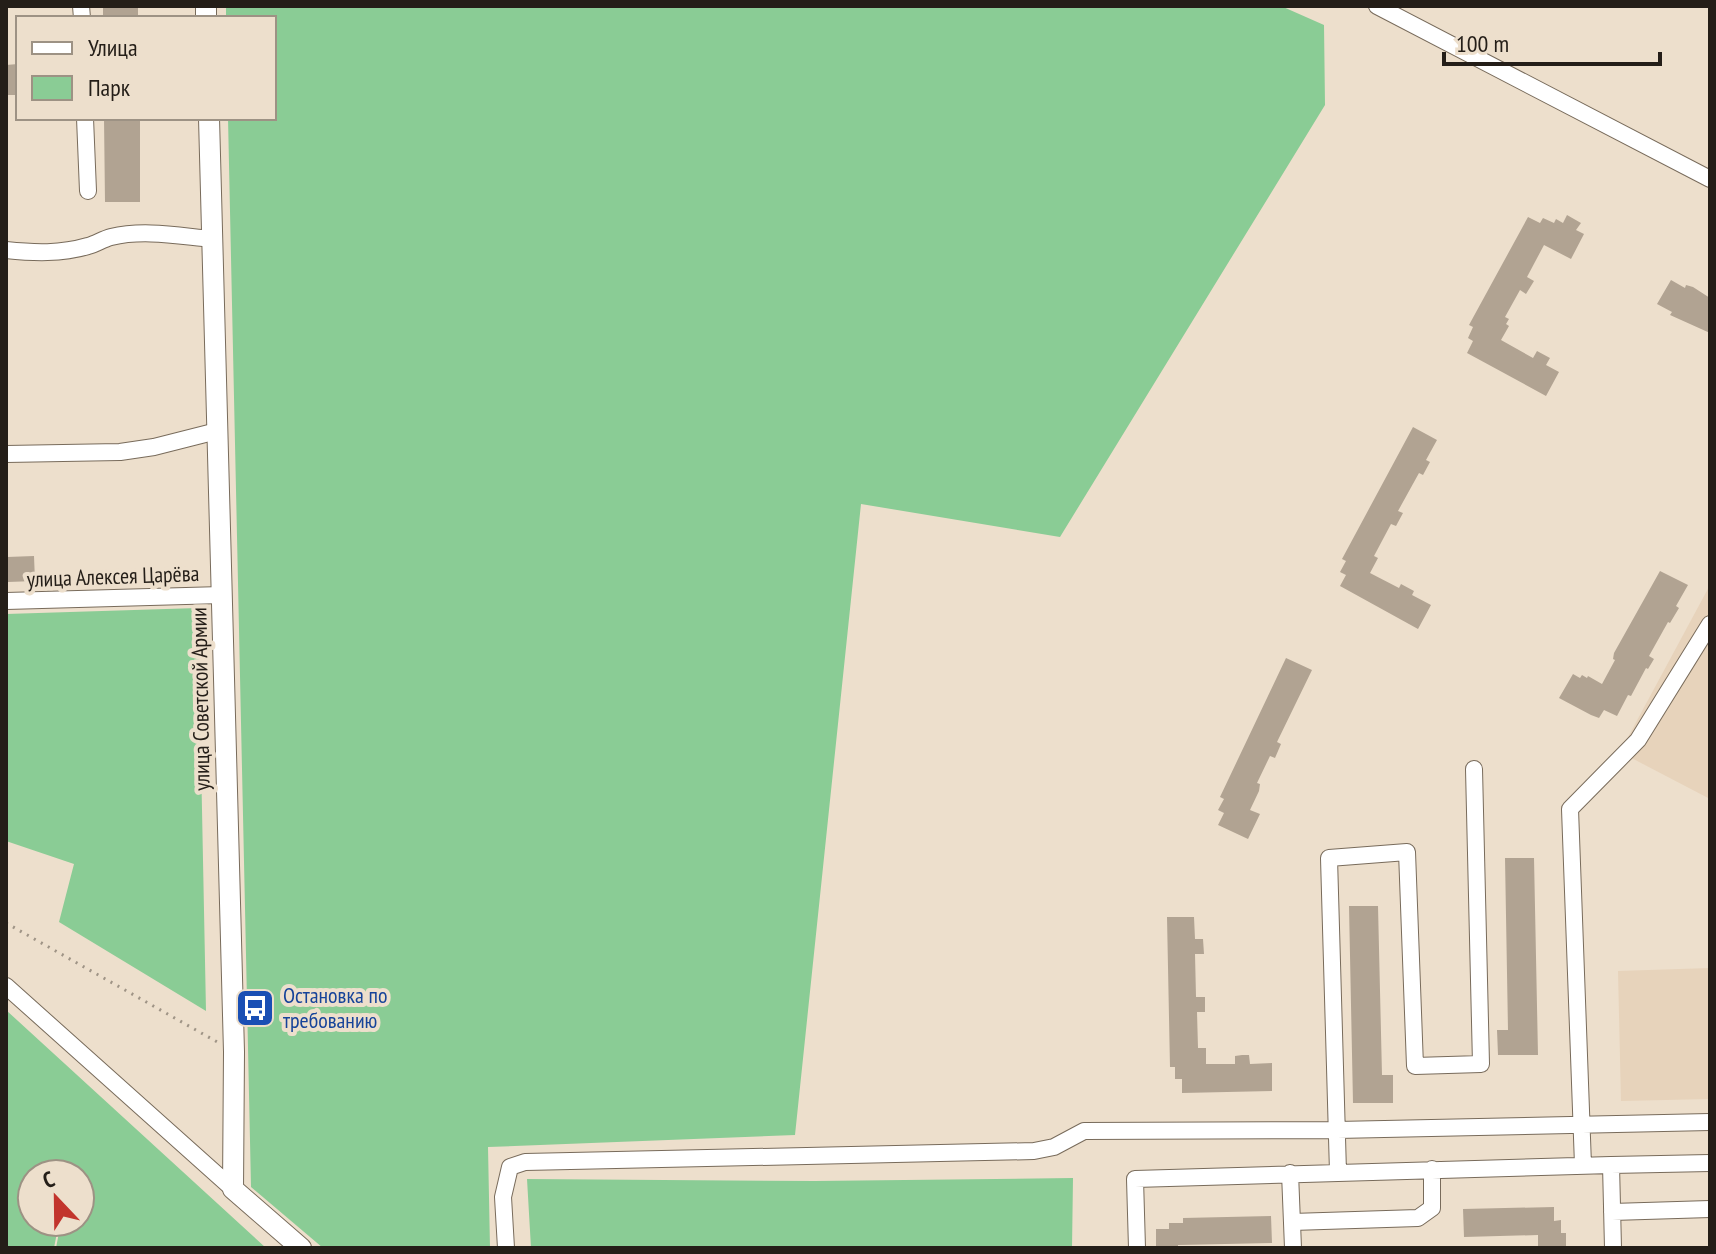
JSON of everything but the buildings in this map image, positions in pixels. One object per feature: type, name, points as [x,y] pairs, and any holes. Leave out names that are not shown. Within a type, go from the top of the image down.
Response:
[{"type":"main road","name":"улица Советской Армии","points":[[209,120],[234,1052],[233,1189]]},
{"type":"main road","points":[[233,1189],[301,1248]]},
{"type":"street","points":[[1377,6],[1710,179]]},
{"type":"street","points":[[85,120],[88,191]]},
{"type":"street","points":[[6,250],[38,253],[64,251],[89,246],[110,237],[150,233],[212,239]]},
{"type":"street","points":[[6,454],[120,452],[217,431]]},
{"type":"street","name":"улица Алексея Царёва","points":[[6,601],[222,595]]},
{"type":"street","points":[[1583,1165],[1570,809],[1638,740],[1710,624]]},
{"type":"street","points":[[1338,1172],[1329,858],[1407,852],[1415,1066],[1481,1064],[1474,769]]},
{"type":"street","points":[[6,986],[233,1189]]},
{"type":"street","points":[[506,1248],[503,1197],[510,1167],[525,1162],[1034,1151],[1054,1147],[1084,1131],[1337,1130],[1710,1122]]},
{"type":"street","points":[[1137,1248],[1135,1179],[1710,1163]]},
{"type":"street","points":[[1611,1165],[1613,1248]]},
{"type":"street","points":[[1292,1222],[1418,1218],[1426,1215],[1434,1201],[1432,1169]]},
{"type":"street","points":[[1290,1173],[1293,1248]]},
{"type":"street","points":[[1612,1212],[1710,1209]]},
{"type":"path","points":[[6,923],[234,1052]]},
{"type":"shaded area","points":[[1710,585],[1710,799],[1620,752]]},
{"type":"shaded area","points":[[1710,968],[1710,1099],[1621,1101],[1618,971]]},
{"type":"green space","points":[[226,6],[1281,6],[1324,25],[1325,105],[1060,537],[861,504],[795,1135],[488,1147],[490,1248],[323,1248],[251,1187],[228,120],[276,120],[276,16],[226,16]]},
{"type":"green space","points":[[198,608],[206,1011],[59,922],[74,864],[6,841],[6,614]]},
{"type":"green space","points":[[6,1010],[266,1248],[56,1248],[58,1238],[96,1238],[96,1158],[16,1158],[16,1238],[56,1238],[54,1248],[6,1248]]},
{"type":"green space","points":[[1073,1178],[1072,1248],[531,1248],[527,1179],[815,1181]]},
{"type":"place","name":"Остановка по требованию","points":[[255,1008]]}]
